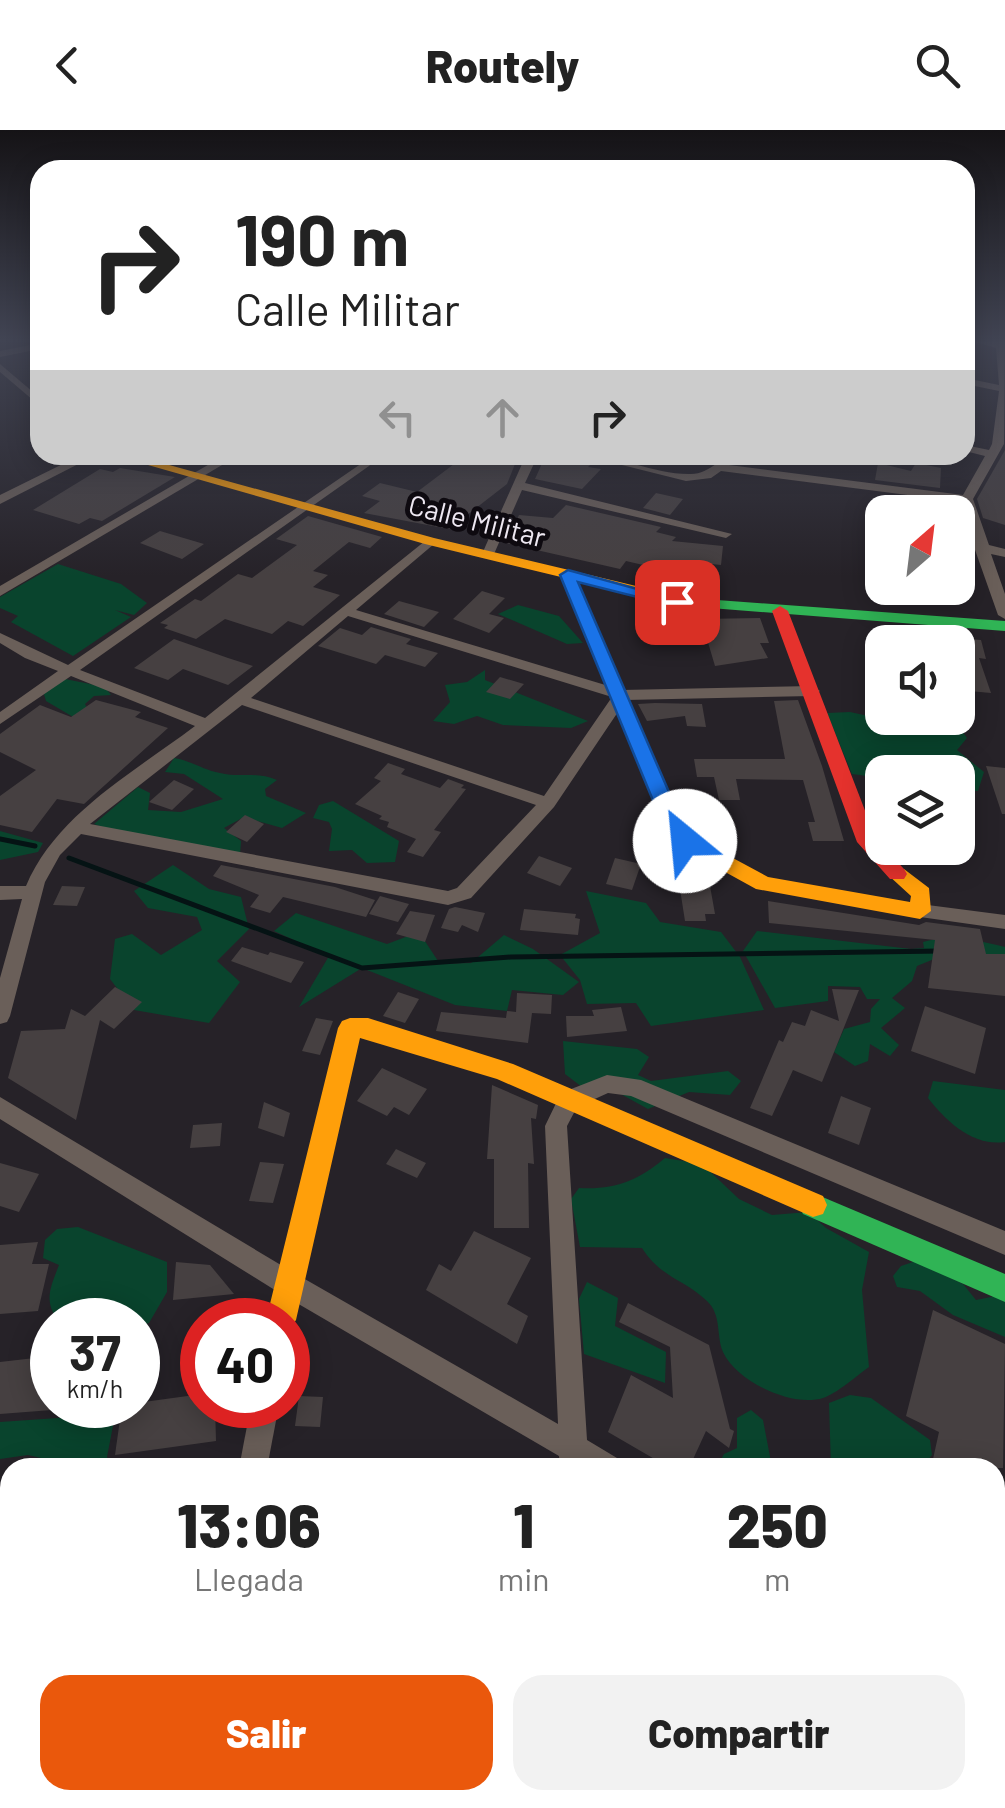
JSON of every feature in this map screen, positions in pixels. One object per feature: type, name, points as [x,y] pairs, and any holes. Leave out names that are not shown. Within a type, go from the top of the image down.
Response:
[{"type":"street","points":[[970,495],[997,448],[1001,419]]},
{"type":"street","points":[[0,500],[70,465]]},
{"type":"street","name":"Calle Militar","points":[[153,465],[430,541],[677,602],[1005,626]]},
{"type":"street","points":[[0,592],[217,465]]},
{"type":"street","points":[[0,719],[364,465]]},
{"type":"street","points":[[488,554],[527,465]]},
{"type":"street","points":[[631,465],[686,478],[707,476],[722,465]]},
{"type":"street","points":[[720,467],[944,495]]},
{"type":"street","points":[[517,485],[726,534]]},
{"type":"street","points":[[975,527],[1005,614]]},
{"type":"street","points":[[0,1016],[33,892],[53,851],[76,826],[240,699],[430,541]]},
{"type":"street","points":[[980,547],[1005,554]]},
{"type":"street","points":[[568,575],[676,832],[685,841],[764,884],[1005,922]]},
{"type":"street","points":[[780,611],[867,842],[882,862],[922,894],[920,910]]},
{"type":"street","points":[[346,612],[621,694],[812,691]]},
{"type":"street","points":[[0,637],[15,648],[70,672],[205,724]]},
{"type":"street","points":[[76,826],[448,898],[464,893],[548,803],[621,694]]},
{"type":"street","points":[[240,699],[548,803]]},
{"type":"street","points":[[0,894],[33,892]]},
{"type":"street","points":[[285,1298],[350,1028],[368,1028],[504,1071],[1005,1288]]},
{"type":"street","points":[[572,1457],[556,1126],[569,1100],[607,1084],[633,1087],[1005,1243]]},
{"type":"street","points":[[0,1107],[572,1457]]},
{"type":"street","points":[[256,1458],[261,1428]]},
{"type":"green space","points":[[58,564],[121,584],[147,603],[134,615],[115,610],[131,617],[73,656],[11,622],[18,616],[0,608],[0,597]]},
{"type":"green space","points":[[518,605],[559,616],[583,643],[567,644],[498,614]]},
{"type":"green space","points":[[485,670],[485,680],[588,721],[571,728],[503,725],[477,716],[454,724],[433,721],[450,702],[445,685],[467,682]]},
{"type":"green space","points":[[65,679],[105,687],[111,695],[94,696],[85,704],[91,716],[80,721],[46,701],[44,694]]},
{"type":"green space","points":[[827,713],[865,715],[865,735],[965,735],[967,738],[957,750],[963,755],[865,755],[865,776],[852,774]]},
{"type":"green space","points":[[174,758],[220,773],[277,780],[265,789],[266,796],[306,813],[282,828],[244,817],[224,828],[241,841],[240,855],[134,838],[94,824],[138,787],[150,793],[148,810],[181,812],[223,799],[184,774],[165,772]]},
{"type":"green space","points":[[975,765],[984,772],[975,791]]},
{"type":"green space","points":[[333,801],[399,841],[395,862],[367,863],[352,850],[329,851],[329,822],[313,818],[319,805]]},
{"type":"green space","points":[[0,831],[43,843],[38,852],[0,860]]},
{"type":"green space","points":[[173,865],[209,889],[241,897],[249,929],[217,961],[240,982],[209,1023],[134,1010],[110,979],[115,939],[132,934],[161,955],[202,930],[197,917],[148,908],[134,891]]},
{"type":"green space","points":[[586,891],[646,903],[660,922],[721,932],[740,957],[764,1010],[651,1026],[636,1003],[587,1004],[580,980],[560,955],[600,933]]},
{"type":"green space","points":[[296,913],[387,944],[419,932],[440,964],[471,963],[504,935],[533,949],[579,982],[563,995],[512,990],[507,1011],[455,1005],[362,968],[299,1007],[329,956],[274,931]]},
{"type":"green space","points":[[757,931],[911,949],[924,948],[923,942],[933,940],[964,939],[1005,947],[1005,959],[939,957],[917,966],[912,981],[892,998],[905,1008],[881,1028],[899,1045],[890,1056],[870,1044],[868,1061],[855,1066],[834,1052],[844,1029],[870,1022],[871,1009],[880,999],[867,999],[860,987],[828,986],[828,1001],[775,1008],[743,951]]},
{"type":"green space","points":[[563,1041],[637,1049],[649,1057],[638,1075],[651,1081],[728,1071],[741,1081],[730,1095],[689,1092],[648,1109],[608,1087],[582,1087],[565,1074]]},
{"type":"green space","points":[[933,1081],[1005,1090],[1005,1142],[982,1140],[952,1123],[928,1098]]},
{"type":"green space","points":[[665,1158],[702,1164],[739,1199],[772,1215],[808,1212],[826,1228],[869,1252],[862,1290],[869,1367],[823,1398],[796,1399],[766,1390],[730,1363],[721,1346],[715,1313],[707,1301],[657,1266],[642,1248],[580,1247],[571,1199],[579,1188],[625,1182]]},
{"type":"green space","points":[[78,1227],[167,1262],[167,1292],[160,1304],[160,1298],[50,1298],[59,1265],[43,1258],[45,1240],[57,1229]]},
{"type":"green space","points":[[916,1261],[963,1284],[976,1300],[996,1296],[1005,1301],[1005,1337],[953,1315],[920,1291],[897,1287],[893,1276],[901,1266]]},
{"type":"green space","points":[[587,1282],[618,1298],[615,1326],[666,1352],[665,1383],[584,1354],[579,1299]]},
{"type":"green space","points":[[850,1395],[871,1398],[930,1440],[932,1455],[831,1458],[829,1403]]},
{"type":"green space","points":[[751,1410],[763,1420],[770,1458],[722,1458],[737,1448],[737,1418]]},
{"type":"green space","points":[[30,1420],[30,1428],[113,1428],[108,1458],[0,1458],[0,1422]]},
{"type":"building","points":[[1005,450],[1005,525],[983,518],[977,499]]},
{"type":"building","points":[[453,465],[515,465],[507,484],[449,529],[364,513],[380,501],[362,496],[380,483],[417,492]]},
{"type":"building","points":[[541,465],[590,465],[601,469],[582,489],[535,479]]},
{"type":"building","points":[[878,465],[911,471],[915,465],[941,468],[940,488],[875,480]]},
{"type":"building","points":[[120,468],[175,477],[102,521],[90,518],[79,524],[33,510],[100,469],[113,472]]},
{"type":"building","points":[[656,493],[683,499],[670,515],[643,508]]},
{"type":"building","points":[[566,505],[661,527],[656,532],[676,537],[672,541],[723,546],[721,565],[681,561],[673,572],[626,561],[620,569],[506,543],[519,515],[553,518]]},
{"type":"building","points":[[308,516],[382,537],[370,548],[349,542],[313,571],[328,575],[313,587],[340,595],[303,626],[288,621],[272,634],[225,619],[196,639],[160,623],[195,599],[201,601],[238,574],[252,578],[297,545],[276,539]]},
{"type":"building","points":[[160,531],[204,544],[182,559],[140,543]]},
{"type":"building","points":[[482,591],[505,598],[489,614],[504,618],[489,633],[453,619]]},
{"type":"building","points":[[399,601],[439,612],[424,627],[384,614]]},
{"type":"building","points":[[760,618],[769,643],[760,643],[768,658],[715,666],[701,619]]},
{"type":"building","points":[[371,627],[411,639],[406,644],[438,653],[425,667],[385,655],[376,664],[318,646],[340,628],[362,635]]},
{"type":"building","points":[[174,639],[253,666],[228,685],[183,669],[168,680],[134,668]]},
{"type":"building","points":[[975,639],[981,640],[986,659],[979,658],[991,693],[975,692]]},
{"type":"building","points":[[500,677],[524,684],[510,699],[486,692]]},
{"type":"building","points":[[96,700],[141,712],[135,717],[168,728],[84,804],[57,799],[32,832],[0,825],[0,796],[36,770],[0,752],[0,734],[40,705],[71,717]]},
{"type":"building","points":[[798,700],[844,841],[813,841],[808,822],[815,822],[803,780],[736,779],[740,800],[719,800],[714,777],[697,777],[694,759],[785,759],[774,701]]},
{"type":"building","points":[[638,704],[702,704],[706,727],[687,726],[685,716],[647,721]]},
{"type":"building","points":[[388,763],[405,769],[401,774],[440,788],[448,779],[466,789],[434,830],[441,832],[423,857],[407,852],[416,839],[387,827],[389,822],[379,819],[382,816],[355,804],[381,781],[374,778]]},
{"type":"building","points":[[986,766],[1005,768],[1005,814],[1002,814]]},
{"type":"building","points":[[174,780],[194,789],[172,810],[149,802]]},
{"type":"building","points":[[245,815],[264,824],[247,842],[226,832]]},
{"type":"building","points":[[539,856],[572,868],[560,886],[527,873]]},
{"type":"building","points":[[675,857],[686,857],[707,869],[715,914],[705,914],[706,921],[685,921]]},
{"type":"building","points":[[615,858],[641,864],[632,890],[606,884]]},
{"type":"building","points":[[221,865],[335,887],[375,900],[366,917],[283,897],[270,913],[250,907],[259,895],[213,876]]},
{"type":"building","points":[[62,886],[85,887],[77,906],[53,905]]},
{"type":"building","points":[[380,896],[409,904],[398,922],[369,914]]},
{"type":"building","points":[[768,901],[919,925],[926,922],[980,929],[986,954],[1005,954],[1005,996],[928,988],[935,940],[769,923]]},
{"type":"building","points":[[449,909],[485,913],[478,932],[462,925],[458,932],[441,928]]},
{"type":"building","points":[[524,909],[576,914],[575,918],[580,919],[578,935],[520,930]]},
{"type":"building","points":[[410,911],[435,915],[425,942],[396,934]]},
{"type":"building","points":[[242,947],[304,962],[291,983],[231,961]]},
{"type":"building","points":[[115,987],[142,1002],[114,1029],[100,1020],[76,1120],[8,1078],[21,1031],[65,1029],[71,1009],[85,1016]]},
{"type":"building","points":[[832,989],[859,990],[822,1082],[793,1070],[772,1116],[750,1108],[779,1040],[783,1042],[792,1022],[805,1026],[811,1010],[839,1021]]},
{"type":"building","points":[[398,992],[419,999],[405,1023],[383,1016]]},
{"type":"building","points":[[517,993],[552,995],[551,1014],[532,1013],[528,1043],[436,1031],[441,1012],[506,1018],[507,1011],[516,1012]]},
{"type":"building","points":[[925,1006],[986,1028],[975,1074],[911,1051]]},
{"type":"building","points":[[621,1007],[627,1031],[567,1037],[566,1016],[594,1016],[592,1010]]},
{"type":"building","points":[[316,1018],[333,1021],[320,1055],[302,1051]]},
{"type":"building","points":[[382,1068],[427,1089],[409,1115],[394,1107],[387,1116],[357,1101]]},
{"type":"building","points":[[492,1085],[538,1105],[536,1119],[531,1118],[534,1164],[528,1163],[529,1228],[494,1228],[494,1159],[487,1159]]},
{"type":"building","points":[[841,1096],[871,1108],[859,1145],[828,1133]]},
{"type":"building","points":[[264,1102],[290,1113],[284,1137],[258,1128]]},
{"type":"building","points":[[222,1123],[220,1146],[190,1148],[193,1125]]},
{"type":"building","points":[[396,1149],[426,1163],[417,1178],[386,1164]]},
{"type":"building","points":[[260,1162],[284,1164],[273,1203],[249,1201]]},
{"type":"building","points":[[0,1163],[39,1174],[19,1212],[0,1206]]},
{"type":"building","points":[[474,1231],[531,1258],[507,1304],[528,1316],[517,1344],[426,1290],[439,1264],[451,1271]]},
{"type":"building","points":[[38,1242],[32,1264],[49,1264],[41,1298],[30,1298],[30,1312],[0,1314],[0,1245]]},
{"type":"building","points":[[176,1262],[210,1265],[234,1294],[180,1298],[173,1300]]},
{"type":"building","points":[[628,1303],[709,1345],[730,1429],[734,1431],[729,1448],[706,1431],[694,1458],[653,1458],[608,1432],[631,1375],[673,1398],[670,1347],[619,1322]]},
{"type":"building","points":[[933,1310],[1005,1344],[1003,1458],[933,1458],[939,1432],[906,1416]]},
{"type":"building","points":[[30,1359],[30,1412],[0,1414],[0,1362]]},
{"type":"building","points":[[310,1396],[323,1397],[320,1427],[310,1427]]},
{"type":"building","points":[[180,1397],[180,1428],[216,1428],[216,1441],[115,1455],[119,1428],[160,1428],[160,1400]]},
{"type":"waterway","points":[[0,839],[35,846]]},
{"type":"waterway","points":[[69,858],[362,968],[511,957],[942,951]]},
{"type":"traffic: fast","points":[[690,603],[1005,626]]},
{"type":"traffic: fast","points":[[813,1205],[1005,1288]]},
{"type":"traffic: slow","points":[[155,465],[430,541],[690,603]]},
{"type":"traffic: slow","points":[[568,575],[676,832],[685,841],[763,884],[920,911],[922,893],[897,874]]},
{"type":"traffic: slow","points":[[286,1298],[350,1028],[368,1028],[504,1071],[813,1205]]},
{"type":"traffic: jam","points":[[780,611],[867,842],[897,874]]},
{"type":"route","points":[[677,602],[568,575],[676,832],[685,841]]}]
